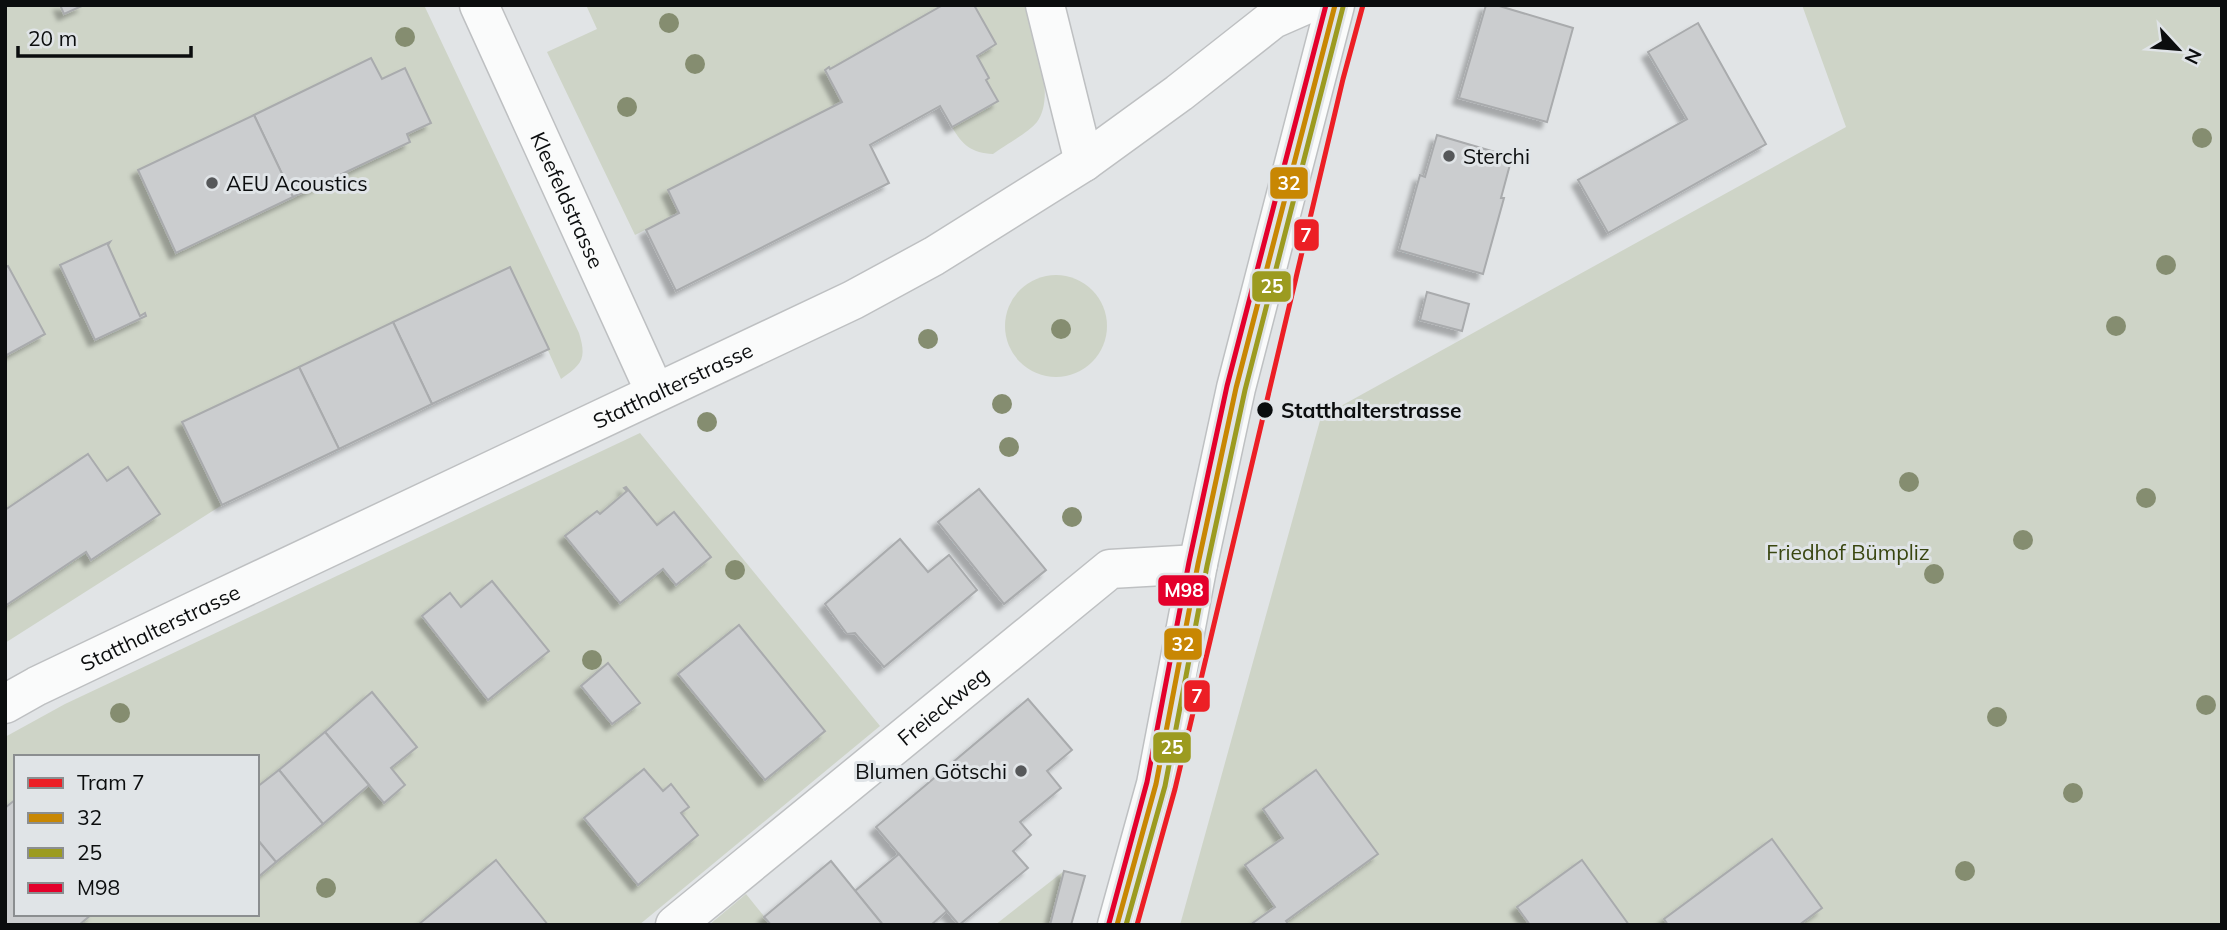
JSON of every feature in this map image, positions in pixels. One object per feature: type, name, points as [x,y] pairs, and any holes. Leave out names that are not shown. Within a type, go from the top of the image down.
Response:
[{"type":"street","name":"Kleefeldstrasse","points":[[479,5],[655,392]]},
{"type":"street","points":[[1045,5],[1084,162]]},
{"type":"street","name":"Statthalterstrasse","points":[[5,704],[211,603],[853,300],[934,256],[1084,162],[1180,93],[1273,19],[1305,5]]},
{"type":"street","points":[[1117,925],[1156,784],[1198,564],[1236,388],[1335,5]]},
{"type":"street","name":"Freieckweg","points":[[675,925],[1110,569],[1198,564]]},
{"type":"green space","points":[[5,5],[60,5],[64,14],[84,5],[424,5],[579,333],[583,349],[578,365],[561,379],[510,267],[183,422],[222,505],[5,643],[5,606],[86,552],[91,559],[160,514],[129,467],[107,481],[88,454],[5,510]],"holes":[[[371,59],[382,79],[405,68],[430,123],[407,134],[409,142],[176,252],[138,170]],[[110,243],[108,245],[140,316],[144,313],[145,316],[96,340],[61,265]]]},
{"type":"green space","points":[[586,5],[943,5],[830,69],[825,69],[842,102],[668,190],[679,213],[635,235],[547,52],[597,29]]},
{"type":"green space","points":[[974,5],[1026,5],[1042,65],[1045,97],[1037,122],[993,154],[968,147],[952,127],[998,100],[986,80],[989,78],[977,56],[996,44]]},
{"type":"green space","name":"Friedhof Bümpliz","points":[[1802,5],[2222,5],[2222,925],[1180,925],[1321,417],[1846,127]]},
{"type":"green space","points":[[1056,275],[1076,279],[1092,290],[1103,306],[1107,326],[1103,346],[1092,362],[1076,373],[1056,377],[1036,373],[1020,362],[1009,346],[1005,326],[1009,306],[1020,290],[1036,279]]},
{"type":"green space","points":[[640,433],[880,726],[639,925],[548,925],[496,861],[418,925],[79,925],[90,916],[259,916],[259,876],[369,785],[384,803],[405,786],[391,768],[416,747],[372,693],[259,785],[259,755],[14,755],[14,801],[5,808],[5,737],[65,704]],"holes":[[[626,487],[657,525],[675,512],[711,557],[676,585],[663,569],[566,536],[597,511],[600,514],[627,491],[624,488]],[[450,593],[461,607],[549,651],[488,700],[422,616]],[[608,663],[640,703],[612,724],[581,686]],[[679,675],[825,731],[764,780]],[[644,769],[663,791],[688,807],[681,813],[698,835],[638,885],[584,818]]]},
{"type":"green space","points":[[1064,871],[1050,925],[995,925]]},
{"type":"green space","points":[[746,894],[771,925],[709,925]]},
{"type":"building","points":[[60,5],[84,5],[64,14]]},
{"type":"building","points":[[943,5],[974,5],[996,44],[977,56],[998,101],[952,127],[940,106],[870,145],[889,183],[676,291],[646,230],[679,213],[668,190],[842,102],[825,70]]},
{"type":"building","points":[[1486,5],[1496,5],[1573,28],[1547,122],[1459,98]]},
{"type":"building","points":[[1698,23],[1766,144],[1608,233],[1578,180],[1687,119],[1648,52]]},
{"type":"building","points":[[371,58],[382,79],[405,68],[431,123],[407,134],[410,142],[293,197],[254,115]]},
{"type":"building","points":[[254,115],[293,197],[176,253],[138,170]]},
{"type":"building","points":[[1437,135],[1512,157],[1483,274],[1399,250],[1420,175],[1425,177]]},
{"type":"building","points":[[110,242],[108,245],[140,316],[145,313],[146,316],[95,340],[60,265]]},
{"type":"building","points":[[8,266],[45,334],[5,356],[5,267]]},
{"type":"building","points":[[510,267],[549,349],[432,404],[393,322]]},
{"type":"building","points":[[1427,292],[1469,304],[1462,331],[1420,320]]},
{"type":"building","points":[[393,322],[432,404],[339,449],[299,367]]},
{"type":"building","points":[[299,367],[339,449],[222,505],[182,422]]},
{"type":"building","points":[[88,454],[107,481],[128,467],[160,514],[91,560],[86,552],[5,606],[5,510]]},
{"type":"building","points":[[626,487],[657,525],[674,512],[711,557],[676,585],[663,569],[620,603],[565,536],[597,511],[600,514],[627,491],[624,488]]},
{"type":"building","points":[[979,489],[1046,570],[1004,604],[938,522]]},
{"type":"building","points":[[900,539],[928,572],[949,555],[977,590],[884,667],[855,633],[847,634],[825,604]]},
{"type":"building","points":[[492,581],[549,651],[488,700],[422,616],[450,593],[461,607]]},
{"type":"building","points":[[739,625],[825,731],[765,780],[678,674]]},
{"type":"building","points":[[608,663],[640,703],[612,724],[581,686]]},
{"type":"building","points":[[372,692],[417,747],[391,768],[405,785],[384,803],[325,732]]},
{"type":"building","points":[[1028,699],[1072,750],[1047,771],[1061,788],[1020,822],[1031,835],[1013,851],[1028,868],[959,925],[876,827]]},
{"type":"building","points":[[325,732],[369,785],[323,824],[279,770]]},
{"type":"building","points":[[644,769],[663,791],[671,784],[689,807],[681,813],[698,835],[638,885],[584,818]]},
{"type":"building","points":[[279,770],[323,824],[276,862],[259,841],[259,785]]},
{"type":"building","points":[[1316,770],[1378,854],[1286,921],[1289,925],[1250,925],[1275,907],[1245,865],[1283,838],[1263,809]]},
{"type":"building","points":[[14,801],[14,916],[90,916],[79,925],[5,925],[5,808]]},
{"type":"building","points":[[1772,839],[1822,908],[1799,925],[1668,925],[1664,919]]},
{"type":"building","points":[[259,841],[276,862],[259,876]]},
{"type":"building","points":[[899,854],[947,911],[931,925],[883,925],[855,891]]},
{"type":"building","points":[[496,860],[548,925],[418,925]]},
{"type":"building","points":[[1582,860],[1629,925],[1530,925],[1517,907]]},
{"type":"building","points":[[831,861],[883,925],[771,925],[764,917]]},
{"type":"building","points":[[1064,871],[1085,876],[1071,925],[1050,925]]},
{"type":"tram line","name":"7","points":[[1137,925],[1175,789],[1343,79],[1363,5]]},
{"type":"transit line","name":"M98","points":[[1109,923],[1147,782],[1189,562],[1227,386],[1326,5]]},
{"type":"transit line","name":"32","points":[[1117,925],[1156,784],[1198,564],[1236,388],[1335,5]]},
{"type":"transit line","name":"25","points":[[1126,925],[1165,786],[1207,566],[1245,390],[1343,7]]},
{"type":"place","name":"Sterchi","points":[[1449,156]]},
{"type":"place","name":"AEU Acoustics","points":[[212,183]]},
{"type":"place","name":"Statthalterstrasse","points":[[1265,410]]},
{"type":"place","name":"Blumen Götschi","points":[[1021,771]]}]
